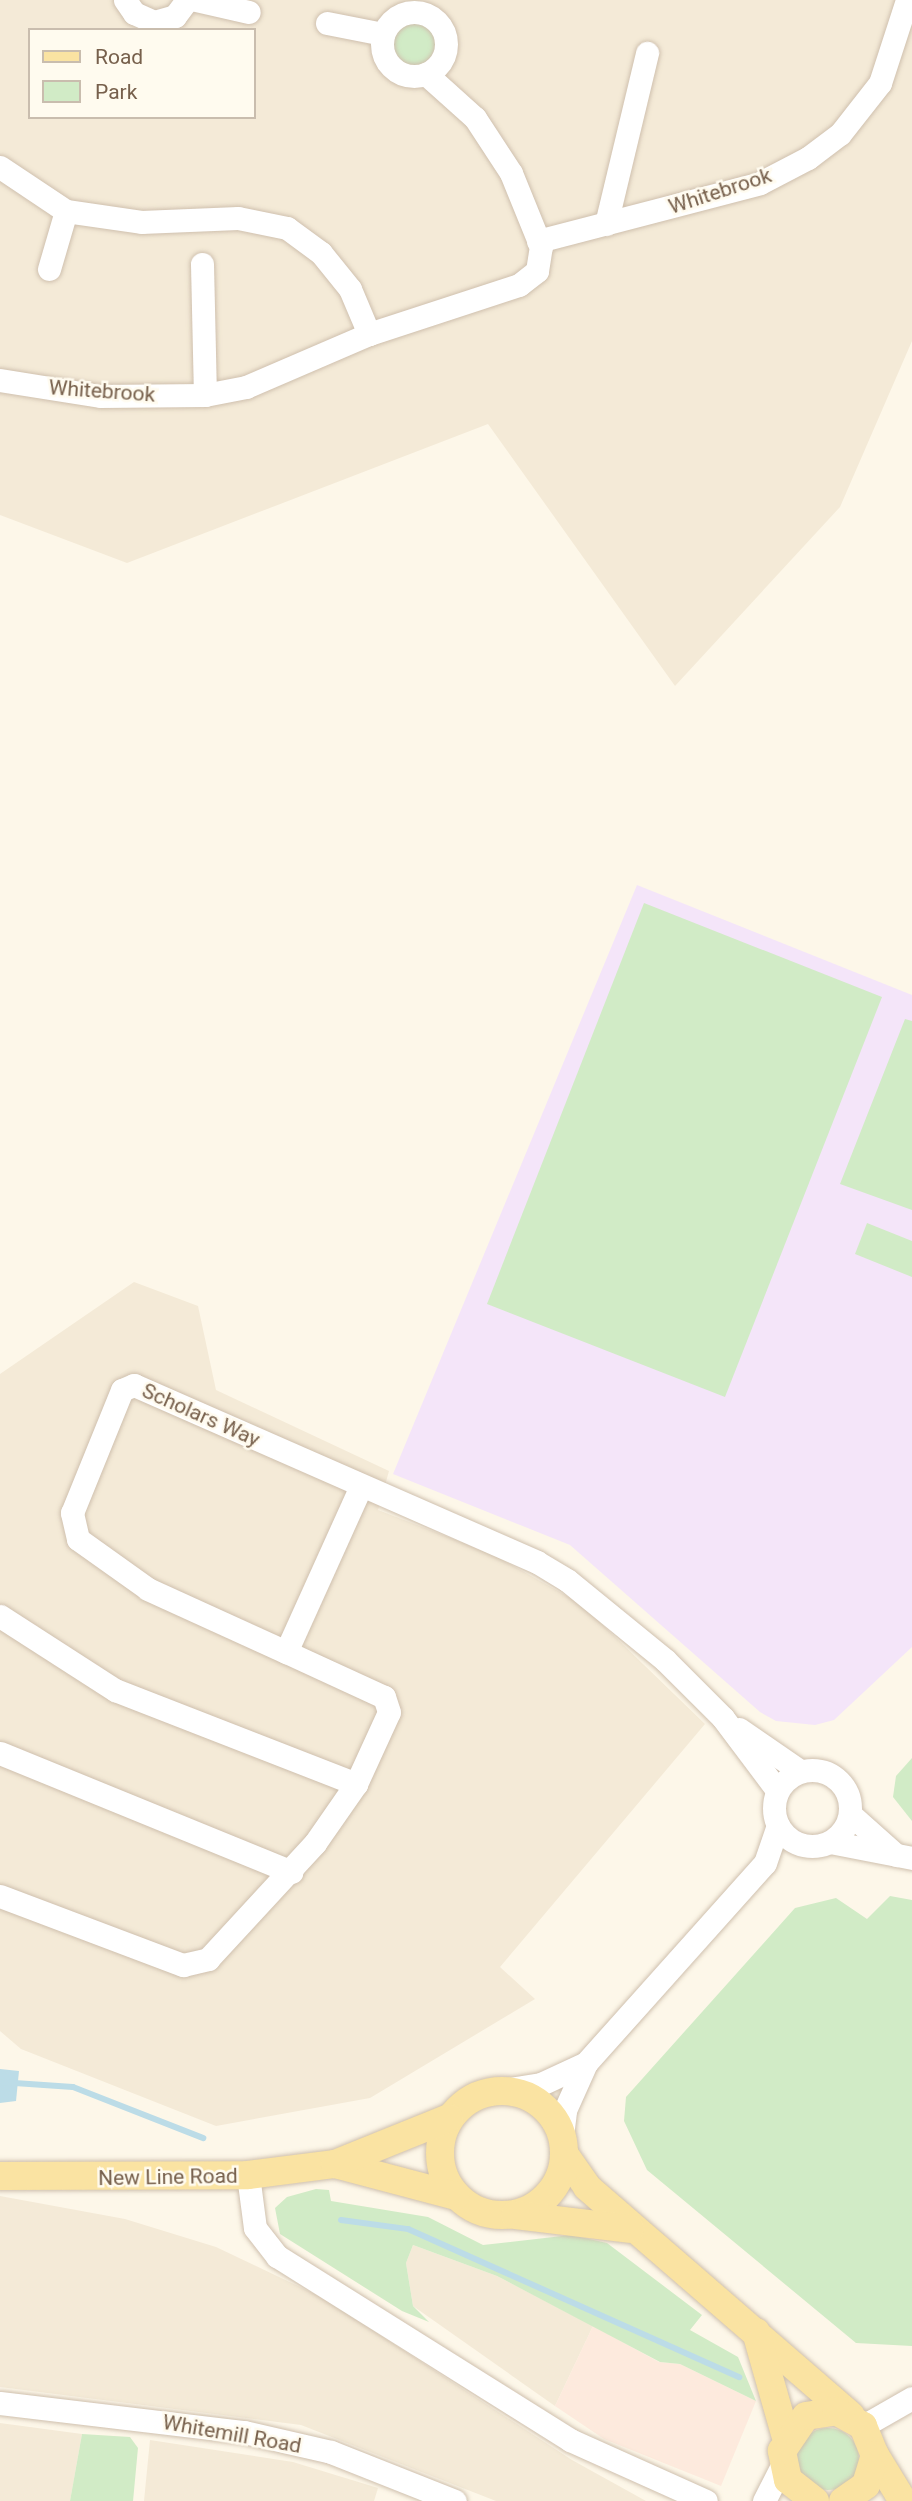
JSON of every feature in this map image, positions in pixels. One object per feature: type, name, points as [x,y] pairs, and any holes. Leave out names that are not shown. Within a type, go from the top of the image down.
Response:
[{"type":"main road","points":[[635,2230],[515,2215],[494,2216],[456,2196],[439,2158],[449,2118],[464,2103],[503,2091],[542,2105],[587,2187],[857,2421],[903,2501]]},
{"type":"main road","name":"New Line Road","points":[[0,2176],[248,2175],[335,2164],[449,2118]]},
{"type":"main road","points":[[515,2215],[551,2193],[563,2146]]},
{"type":"main road","name":"New Line Road","points":[[335,2164],[456,2196]]},
{"type":"main road","points":[[756,2332],[786,2437],[782,2466],[797,2491],[815,2501]]},
{"type":"main road","points":[[786,2437],[820,2411],[857,2421]]},
{"type":"main road","points":[[843,2501],[866,2485],[875,2455]]},
{"type":"street","points":[[125,0],[134,13],[154,22],[175,16],[187,0]]},
{"type":"street","points":[[196,0],[249,12]]},
{"type":"street","name":"Whitebrook","points":[[0,380],[100,396],[205,396],[246,387],[369,334],[519,285],[537,271],[538,242],[760,183],[830,142],[880,83],[907,0]]},
{"type":"street","points":[[426,74],[446,50],[437,20],[405,12],[383,34],[383,55],[396,71],[426,74],[475,118],[511,173],[538,242]]},
{"type":"street","points":[[327,23],[383,34]]},
{"type":"street","points":[[606,224],[647,53]]},
{"type":"street","points":[[0,167],[66,211],[141,222],[238,218],[287,228],[321,253],[351,289],[369,334]]},
{"type":"street","points":[[49,269],[66,211]]},
{"type":"street","points":[[202,264],[205,396]]},
{"type":"street","name":"Scholars Way","points":[[0,1896],[195,1967],[292,1872],[356,1784],[388,1700],[154,1593],[78,1539],[72,1513],[122,1391],[134,1385],[361,1486]]},
{"type":"street","points":[[286,1652],[361,1486],[567,1580],[616,1615],[723,1718],[777,1790],[778,1825],[765,1863],[586,2063],[565,2110],[563,2146]]},
{"type":"street","points":[[0,1616],[115,1690],[356,1784]]},
{"type":"street","points":[[723,1718],[800,1771]]},
{"type":"street","points":[[0,1753],[292,1872]]},
{"type":"street","points":[[777,1790],[800,1771],[820,1770],[838,1779],[850,1814],[904,1857]]},
{"type":"street","points":[[830,1842],[850,1814]]},
{"type":"street","points":[[778,1825],[806,1846]]},
{"type":"street","points":[[765,1863],[806,1846],[830,1842],[904,1857]]},
{"type":"street","points":[[503,2091],[541,2084],[586,2063]]},
{"type":"street","points":[[248,2175],[255,2228],[277,2256],[570,2440],[706,2501]]},
{"type":"street","points":[[857,2421],[912,2398]]},
{"type":"street","name":"Whitemill Road","points":[[0,2403],[244,2432],[331,2452],[455,2501]]},
{"type":"street","points":[[764,2501],[782,2466]]},
{"type":"shaded area","points":[[0,0],[912,0],[912,341],[840,507],[675,686],[488,424],[127,563],[0,515]]},
{"type":"shaded area","points":[[637,885],[912,995],[912,1647],[834,1720],[815,1725],[776,1721],[760,1712],[570,1545],[393,1474]]},
{"type":"shaded area","points":[[134,1282],[198,1306],[216,1390],[389,1471],[378,1510],[492,1554],[581,1604],[705,1724],[500,1967],[535,1999],[370,2098],[216,2126],[21,2049],[0,2031],[0,1374]]},
{"type":"shaded area","points":[[0,2196],[125,2219],[216,2247],[323,2298],[572,2460],[646,2501],[496,2501],[301,2425],[0,2387]]},
{"type":"shaded area","points":[[413,2245],[497,2276],[593,2326],[555,2406],[413,2306],[406,2263]]},
{"type":"shaded area","points":[[593,2326],[659,2362],[680,2364],[756,2401],[721,2486],[604,2439],[555,2406]]},
{"type":"shaded area","points":[[0,2423],[82,2434],[70,2501],[0,2501]]},
{"type":"shaded area","points":[[150,2440],[293,2462],[378,2488],[374,2501],[144,2501]]},
{"type":"green space","points":[[413,22],[429,28],[435,44],[429,60],[413,66],[397,60],[391,44],[397,28]]},
{"type":"green space","points":[[644,903],[882,997],[725,1397],[487,1304]]},
{"type":"green space","points":[[905,1019],[912,1021],[912,1210],[840,1184]]},
{"type":"green space","points":[[867,1223],[912,1241],[912,1277],[855,1254]]},
{"type":"green space","points":[[912,1758],[912,1821],[893,1797],[896,1776]]},
{"type":"green space","points":[[890,1896],[912,1900],[912,2346],[856,2343],[647,2170],[624,2121],[626,2097],[795,1908],[836,1898],[867,1919]]},
{"type":"green space","points":[[316,2189],[329,2190],[331,2201],[428,2217],[483,2245],[571,2235],[607,2243],[702,2315],[690,2330],[738,2357],[756,2401],[680,2364],[660,2362],[497,2276],[413,2245],[406,2263],[413,2306],[429,2322],[402,2311],[280,2234],[275,2208],[287,2197]]},
{"type":"green space","points":[[828,2428],[840,2430],[850,2437],[857,2447],[857,2471],[850,2481],[840,2488],[828,2490],[816,2488],[806,2481],[799,2471],[797,2459],[799,2447],[806,2437],[816,2430]]},
{"type":"green space","points":[[82,2434],[130,2437],[138,2448],[133,2501],[70,2501]]},
{"type":"water","points":[[0,2069],[19,2071],[16,2101],[0,2103]]},
{"type":"waterway","points":[[0,2082],[73,2087],[203,2138]]},
{"type":"waterway","points":[[341,2220],[408,2229],[739,2377]]}]
